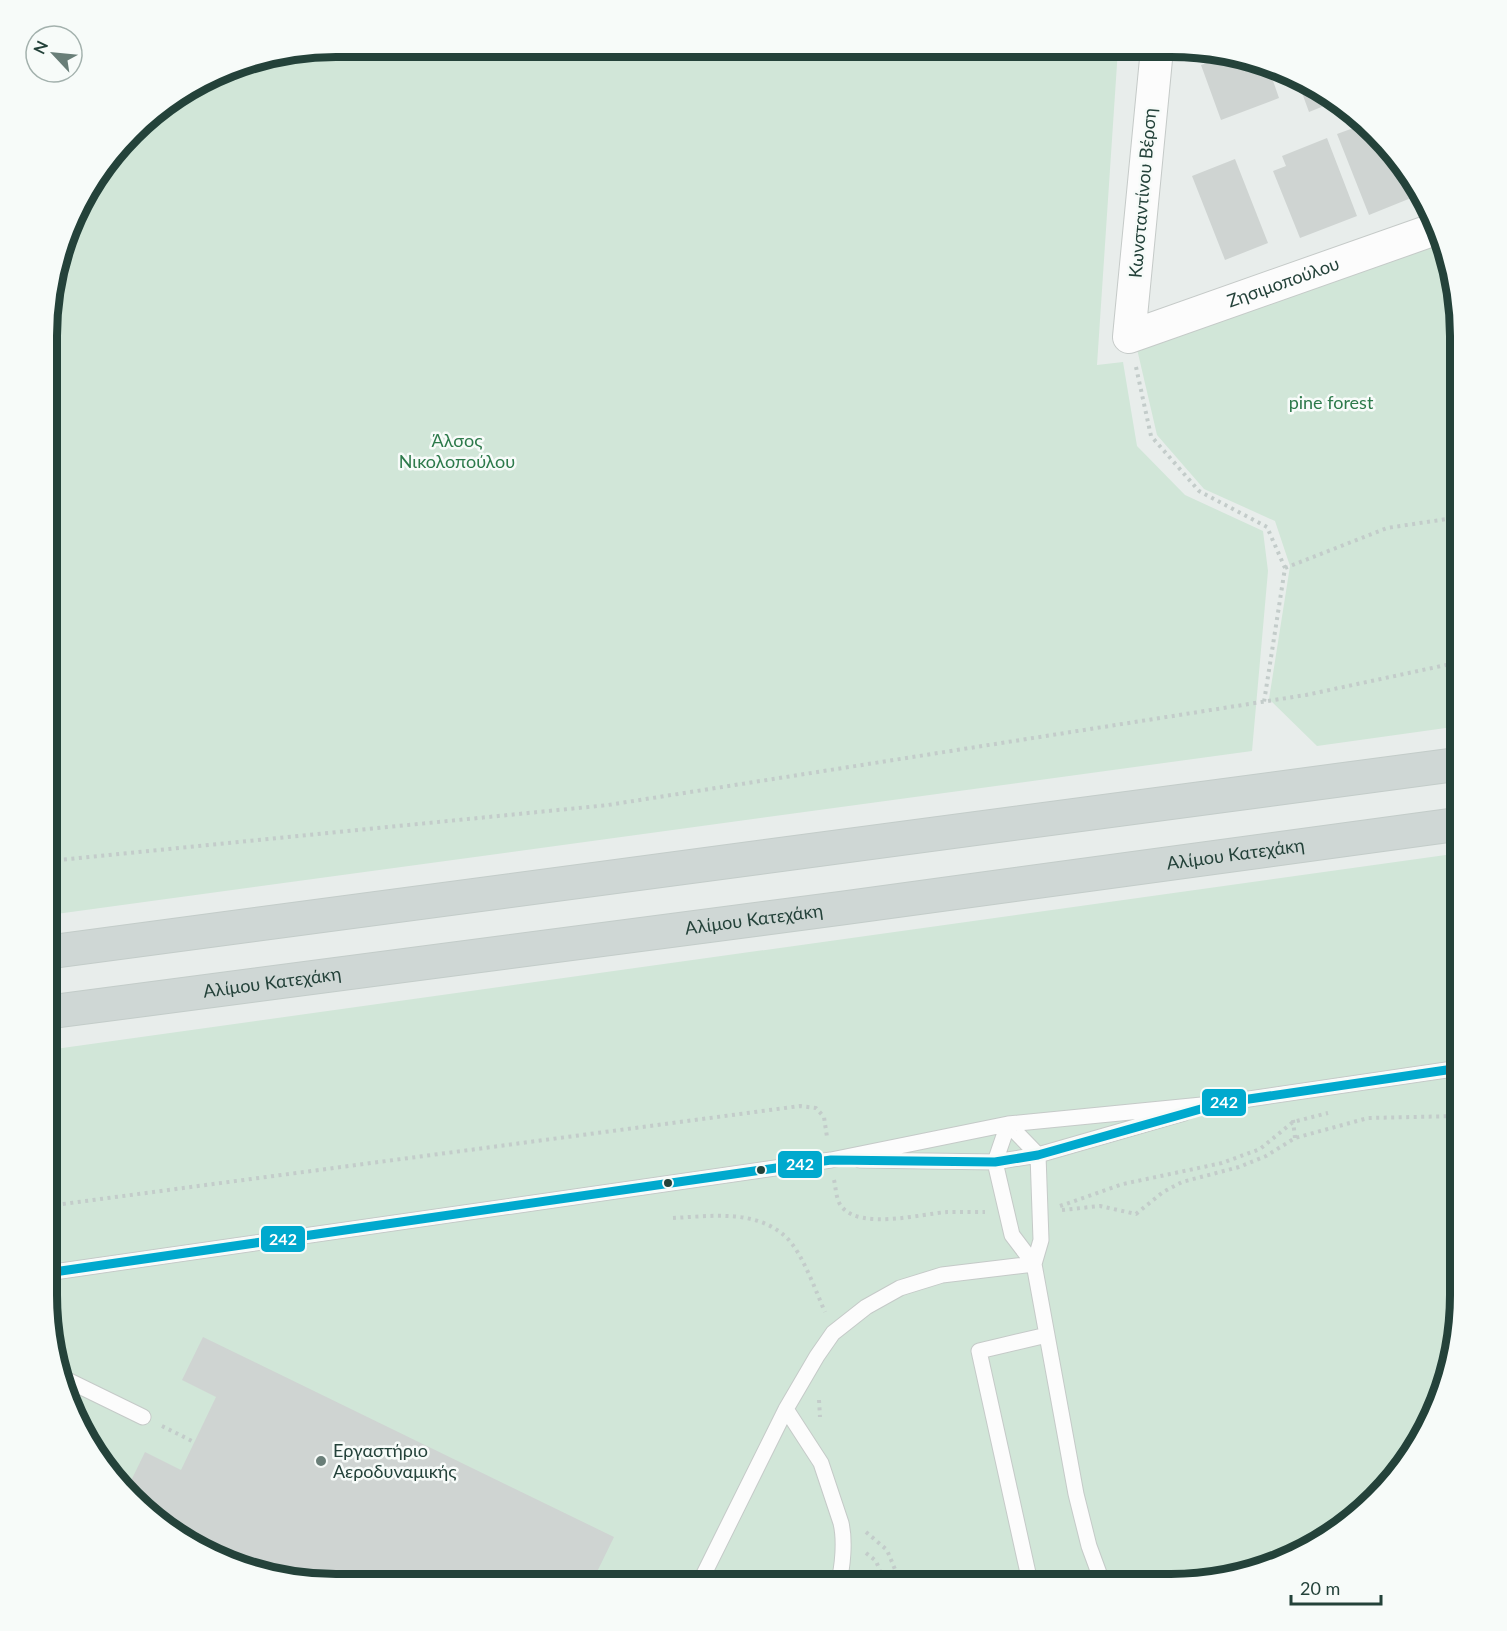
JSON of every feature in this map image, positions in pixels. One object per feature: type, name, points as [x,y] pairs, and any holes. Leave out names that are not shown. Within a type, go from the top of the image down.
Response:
[{"type":"main road","points":[[57,951],[1450,765]]},
{"type":"main road","name":"Αλίμου Κατεχάκη","points":[[57,1011],[1450,825]]},
{"type":"street","name":"Κωνσταντίνου Βέρση","points":[[1129,337],[1156,57]]},
{"type":"street","name":"Ζησιμοπούλου","points":[[1129,337],[1430,231]]},
{"type":"lane","points":[[57,1272],[831,1160],[1008,1124],[1222,1103],[1450,1069]]},
{"type":"lane","points":[[831,1160],[995,1162],[1038,1155],[1222,1103]]},
{"type":"lane","points":[[1008,1124],[1038,1155],[1041,1240],[1034,1264],[1076,1494],[1082,1522],[1100,1574]]},
{"type":"lane","points":[[1008,1124],[995,1162],[1012,1236],[1034,1264]]},
{"type":"lane","points":[[704,1574],[786,1409],[833,1333],[866,1307],[900,1288],[942,1275],[1034,1264]]},
{"type":"lane","points":[[1028,1574],[978,1351],[1047,1335]]},
{"type":"lane","points":[[71,1381],[143,1417]]},
{"type":"lane","points":[[786,1409],[821,1463],[843,1533],[841,1574]]},
{"type":"path","points":[[1129,337],[1151,436],[1199,490],[1267,527],[1285,568],[1264,702]]},
{"type":"path","points":[[1285,568],[1387,528],[1450,519]]},
{"type":"path","points":[[57,860],[608,805],[1306,695],[1450,664]]},
{"type":"path","points":[[57,1205],[800,1106],[816,1108],[824,1117],[837,1194],[842,1207],[858,1218],[874,1220],[948,1212],[1007,1212]]},
{"type":"path","points":[[1040,1213],[1123,1184],[1222,1163],[1260,1149],[1293,1122],[1336,1110]]},
{"type":"path","points":[[1040,1213],[1100,1206],[1136,1214],[1163,1192],[1182,1182],[1239,1167],[1266,1156],[1295,1137],[1368,1118],[1450,1116]]},
{"type":"path","points":[[673,1218],[738,1216],[766,1223],[788,1239],[801,1258],[833,1333]]},
{"type":"path","points":[[819,1396],[820,1425]]},
{"type":"path","points":[[143,1417],[194,1442]]},
{"type":"path","points":[[862,1528],[887,1550],[897,1574]]},
{"type":"green space","name":"Άλσος Νικολοπούλου","points":[[336,57],[1117,57],[1097,365],[1123,362],[1137,446],[1185,495],[1263,531],[1268,571],[1252,751],[57,914],[57,336],[62,281],[78,229],[94,196],[115,166],[152,126],[166,115],[196,94],[229,78],[263,66],[299,59]]},
{"type":"green space","name":"pine forest","points":[[1430,231],[1445,281],[1450,336],[1450,727],[1317,746],[1269,699],[1290,566],[1275,521],[1204,489],[1157,435],[1134,336]]},
{"type":"green space","points":[[1450,854],[1450,1295],[1448,1332],[1441,1368],[1429,1402],[1413,1435],[1381,1479],[1355,1505],[1311,1537],[1295,1545],[1244,1565],[1226,1569],[1171,1574],[336,1574],[299,1572],[263,1565],[229,1553],[196,1537],[152,1505],[126,1479],[104,1450],[78,1402],[66,1368],[59,1332],[57,1049]]},
{"type":"building","points":[[1214,60],[1244,66],[1271,76],[1279,98],[1221,120],[1201,65]]},
{"type":"building","points":[[1301,89],[1327,105],[1309,112]]},
{"type":"building","points":[[1356,127],[1381,152],[1414,197],[1369,215],[1337,134]]},
{"type":"building","points":[[1327,138],[1357,216],[1300,238],[1273,171],[1286,166],[1282,156]]},
{"type":"building","points":[[1235,159],[1268,243],[1225,260],[1192,176]]},
{"type":"building","name":"Εργαστήριο Αεροδυναμικής","points":[[203,1337],[614,1537],[596,1574],[299,1572],[263,1565],[229,1553],[181,1527],[152,1505],[130,1483],[145,1452],[181,1470],[216,1397],[182,1380]]},
{"type":"transit line","name":"242","points":[[57,1272],[831,1160],[995,1162],[1038,1155],[1222,1103],[1450,1069]]},
{"type":"place","name":"Εργαστήριο Αεροδυναμικής","points":[[321,1461]]}]
